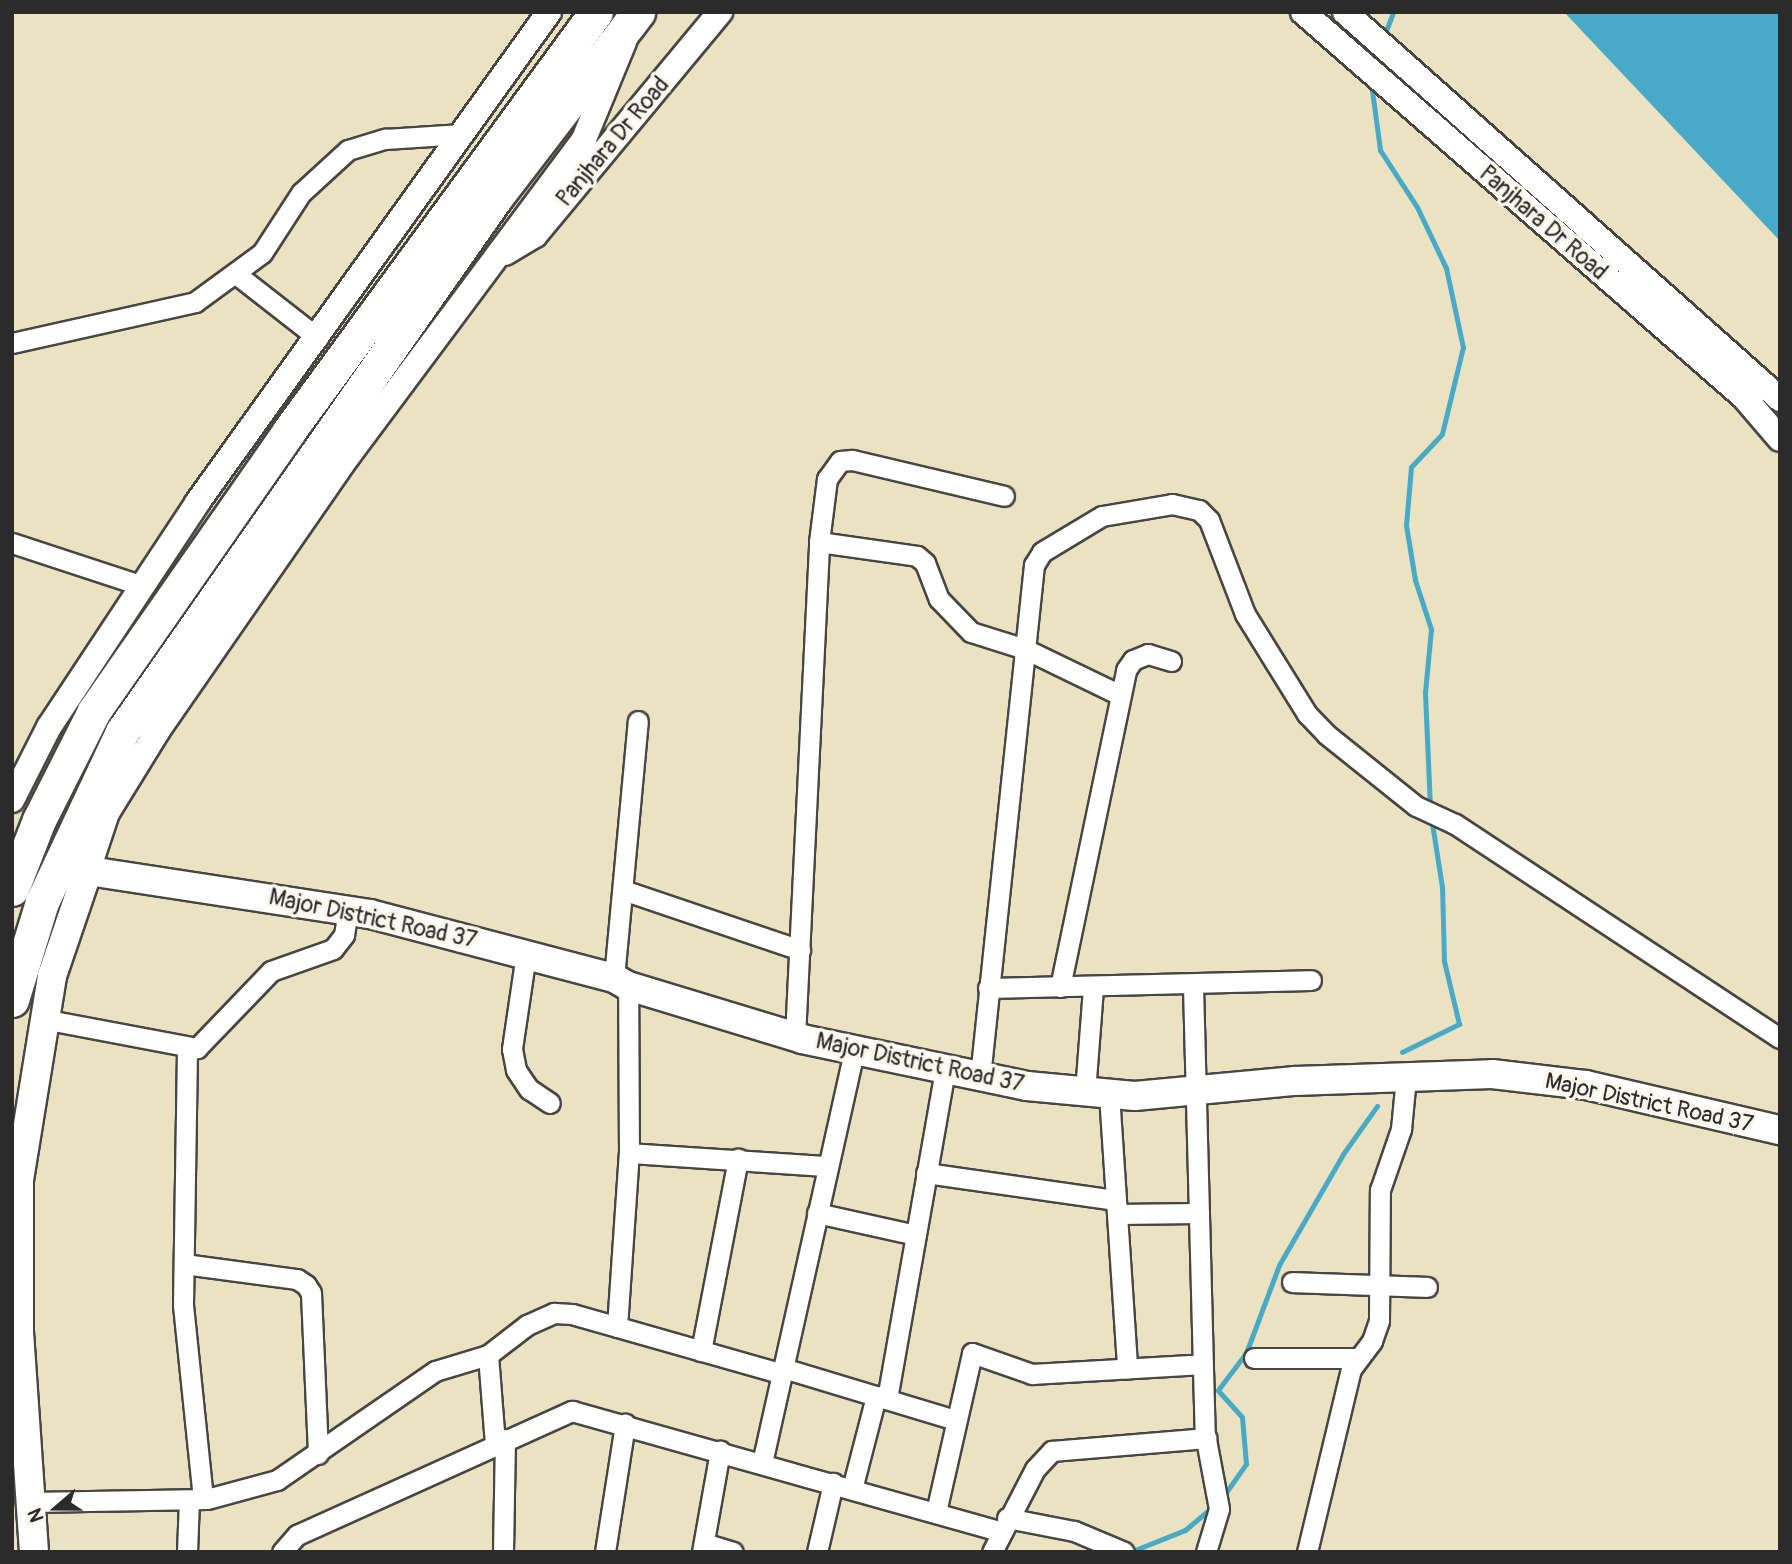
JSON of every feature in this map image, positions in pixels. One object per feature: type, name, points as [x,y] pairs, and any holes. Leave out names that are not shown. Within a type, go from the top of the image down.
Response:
[{"type":"highway","points":[[12,889],[39,820],[94,711],[289,431],[596,12]]},
{"type":"highway","points":[[12,1000],[42,902],[122,732],[497,196],[636,15]]},
{"type":"main road","name":"Major District Road 37","points":[[81,871],[249,892],[348,910],[526,954],[795,1037],[980,1077],[1097,1093],[1492,1074],[1586,1085],[1780,1130]]},
{"type":"main road","points":[[34,1552],[19,1331],[19,1181],[43,1019],[81,871]]},
{"type":"street","points":[[12,800],[50,727],[143,586],[549,12]]},
{"type":"street","name":"Panjhara Dr Road","points":[[495,258],[535,235],[720,12]]},
{"type":"street","name":"Panjhara Dr Road","points":[[1303,12],[1744,397],[1780,439]]},
{"type":"street","name":"Panjhara Dr Road","points":[[1345,12],[1763,380],[1780,400]]},
{"type":"street","points":[[81,871],[107,814],[158,730],[348,456],[584,139],[601,105],[636,15]]},
{"type":"street","points":[[12,343],[195,302],[262,253],[301,193],[348,150],[385,139],[463,134]]},
{"type":"street","points":[[236,274],[318,338]]},
{"type":"street","points":[[1744,397],[1763,380]]},
{"type":"street","points":[[795,1037],[819,542],[823,489],[831,468],[840,461],[852,460],[1004,496]]},
{"type":"street","points":[[980,1077],[1034,565],[1042,552],[1102,516],[1172,504],[1199,510],[1209,520],[1245,614],[1274,666],[1307,714],[1326,734],[1416,806],[1455,824],[1780,1038]]},
{"type":"street","points":[[819,542],[917,556],[925,563],[939,599],[971,632],[1025,649],[1120,695]]},
{"type":"street","points":[[12,543],[143,586]]},
{"type":"street","points":[[1060,988],[1120,695],[1133,660],[1148,654],[1171,661]]},
{"type":"street","points":[[617,1327],[629,1153],[621,982],[623,890],[638,721]]},
{"type":"street","points":[[623,890],[800,950]]},
{"type":"street","points":[[43,1019],[187,1050],[206,1044],[271,971],[333,949],[344,934],[348,910]]},
{"type":"street","points":[[526,954],[512,1049],[516,1070],[529,1089],[550,1103]]},
{"type":"street","points":[[988,988],[1193,986],[1311,980]]},
{"type":"street","points":[[1193,986],[1206,1438],[1216,1477],[1219,1509],[1206,1552]]},
{"type":"street","points":[[1093,987],[1097,1093],[1116,1207],[1127,1368]]},
{"type":"street","points":[[187,1050],[184,1264],[187,1366],[196,1500],[187,1552]]},
{"type":"street","points":[[762,1463],[854,1051]]},
{"type":"street","points":[[817,1552],[842,1486],[882,1398],[916,1235],[945,1071]]},
{"type":"street","points":[[1307,1552],[1356,1358],[1376,1332],[1380,1190],[1401,1129],[1406,1077]]},
{"type":"street","points":[[629,1153],[738,1158],[827,1166]]},
{"type":"street","points":[[701,1351],[738,1158]]},
{"type":"street","points":[[926,1173],[1116,1207],[1199,1213]]},
{"type":"street","points":[[817,1213],[916,1235]]},
{"type":"street","points":[[184,1264],[297,1279],[306,1284],[311,1293],[318,1454]]},
{"type":"street","points":[[1292,1282],[1427,1287]]},
{"type":"street","points":[[30,1502],[196,1500],[277,1480],[435,1371],[488,1355],[527,1325],[554,1313],[782,1371],[955,1420]]},
{"type":"street","points":[[936,1513],[972,1353],[1026,1373],[1203,1364]]},
{"type":"street","points":[[488,1355],[500,1441],[503,1552]]},
{"type":"street","points":[[1254,1358],[1356,1358]]},
{"type":"street","points":[[280,1551],[297,1535],[572,1410],[936,1513],[1092,1537],[1124,1552]]},
{"type":"street","points":[[605,1552],[625,1424]]},
{"type":"street","points":[[992,1552],[1003,1525],[1040,1461],[1052,1451],[1206,1438]]},
{"type":"street","points":[[720,1451],[703,1547],[733,1552]]},
{"type":"water","points":[[1564,12],[1780,12],[1780,241],[1649,102]]},
{"type":"waterway","points":[[1384,36],[1393,12]]},
{"type":"waterway","points":[[1371,83],[1380,150],[1417,207],[1446,268],[1463,347],[1442,434],[1411,467],[1406,525],[1415,580],[1431,629],[1425,693],[1430,807]]},
{"type":"waterway","points":[[1402,1052],[1459,1024],[1444,961],[1442,887],[1431,817]]},
{"type":"waterway","points":[[1222,1498],[1246,1464],[1242,1417],[1218,1390],[1246,1353],[1279,1265],[1343,1154],[1377,1106]]},
{"type":"waterway","points":[[1130,1552],[1185,1530],[1212,1507]]}]
